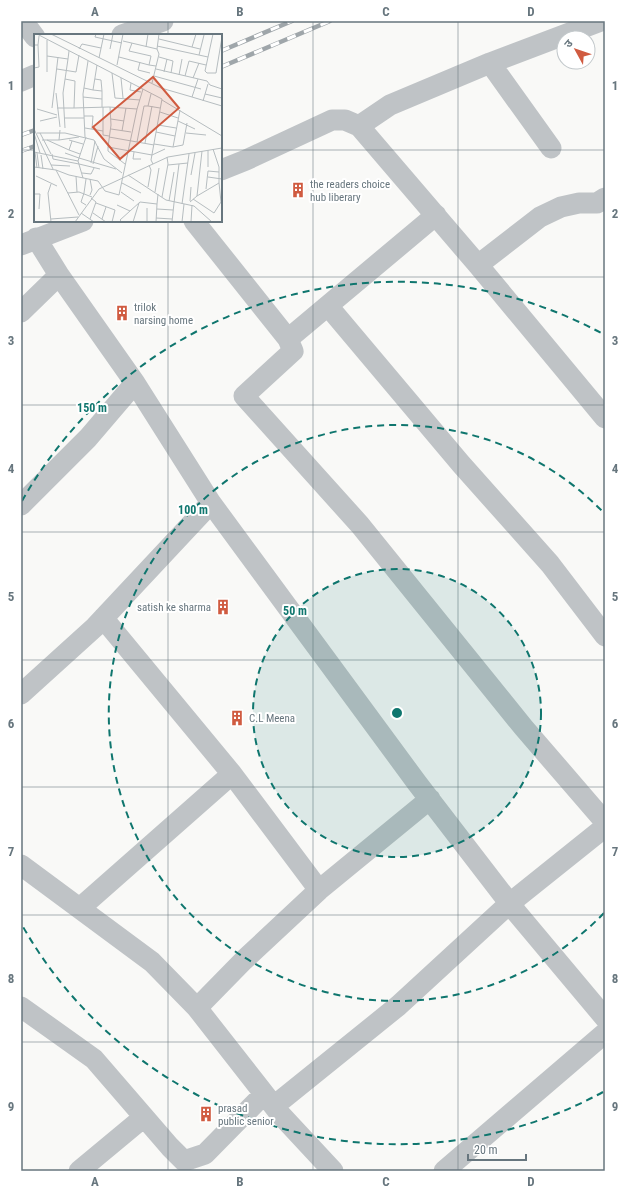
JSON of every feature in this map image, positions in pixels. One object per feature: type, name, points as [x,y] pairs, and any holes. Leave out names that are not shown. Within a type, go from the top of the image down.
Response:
[{"type":"street","points":[[23,21],[34,36]]},
{"type":"street","points":[[125,34],[163,21]]},
{"type":"street","points":[[359,126],[390,105],[490,63],[601,21]]},
{"type":"street","points":[[490,63],[551,148]]},
{"type":"street","points":[[21,81],[34,75]]},
{"type":"street","points":[[222,170],[332,120],[345,120],[359,126],[436,215],[604,416]]},
{"type":"street","points":[[478,265],[540,217],[561,207],[579,203],[597,202],[605,198]]},
{"type":"street","points":[[288,339],[436,215]]},
{"type":"street","points":[[80,222],[28,241],[59,275],[135,383],[211,503],[430,799],[510,903],[605,1018]]},
{"type":"street","points":[[195,222],[288,339],[293,351],[244,396],[360,525],[524,728],[605,822]]},
{"type":"street","points":[[21,312],[59,275]]},
{"type":"street","points":[[328,306],[461,464],[550,564],[605,636]]},
{"type":"street","points":[[21,505],[88,438],[135,383]]},
{"type":"street","points":[[21,694],[103,618],[211,503]]},
{"type":"street","points":[[103,618],[232,774],[319,890]]},
{"type":"street","points":[[80,908],[232,774]]},
{"type":"street","points":[[197,1008],[244,960],[319,890],[430,799]]},
{"type":"street","points":[[21,1007],[94,1059],[188,1166],[205,1154],[269,1100],[398,1006],[510,903],[605,827]]},
{"type":"street","points":[[21,865],[152,962],[197,1008],[269,1100],[333,1171]]},
{"type":"street","points":[[444,1171],[605,1033]]},
{"type":"street","points":[[78,1171],[144,1117]]},
{"type":"railway","points":[[222,51],[292,21]]},
{"type":"railway","points":[[222,67],[330,21]]},
{"type":"railway","points":[[21,135],[34,130]]},
{"type":"railway","points":[[21,151],[34,146]]},
{"type":"place","name":"the readers choice hub liberary","points":[[298,190]]},
{"type":"place","name":"trilok narsing home","points":[[122,313]]},
{"type":"place","name":"satish ke sharma","points":[[223,607]]},
{"type":"place","name":"C.L Meena","points":[[237,718]]},
{"type":"place","name":"prasad public senior","points":[[206,1114]]}]
